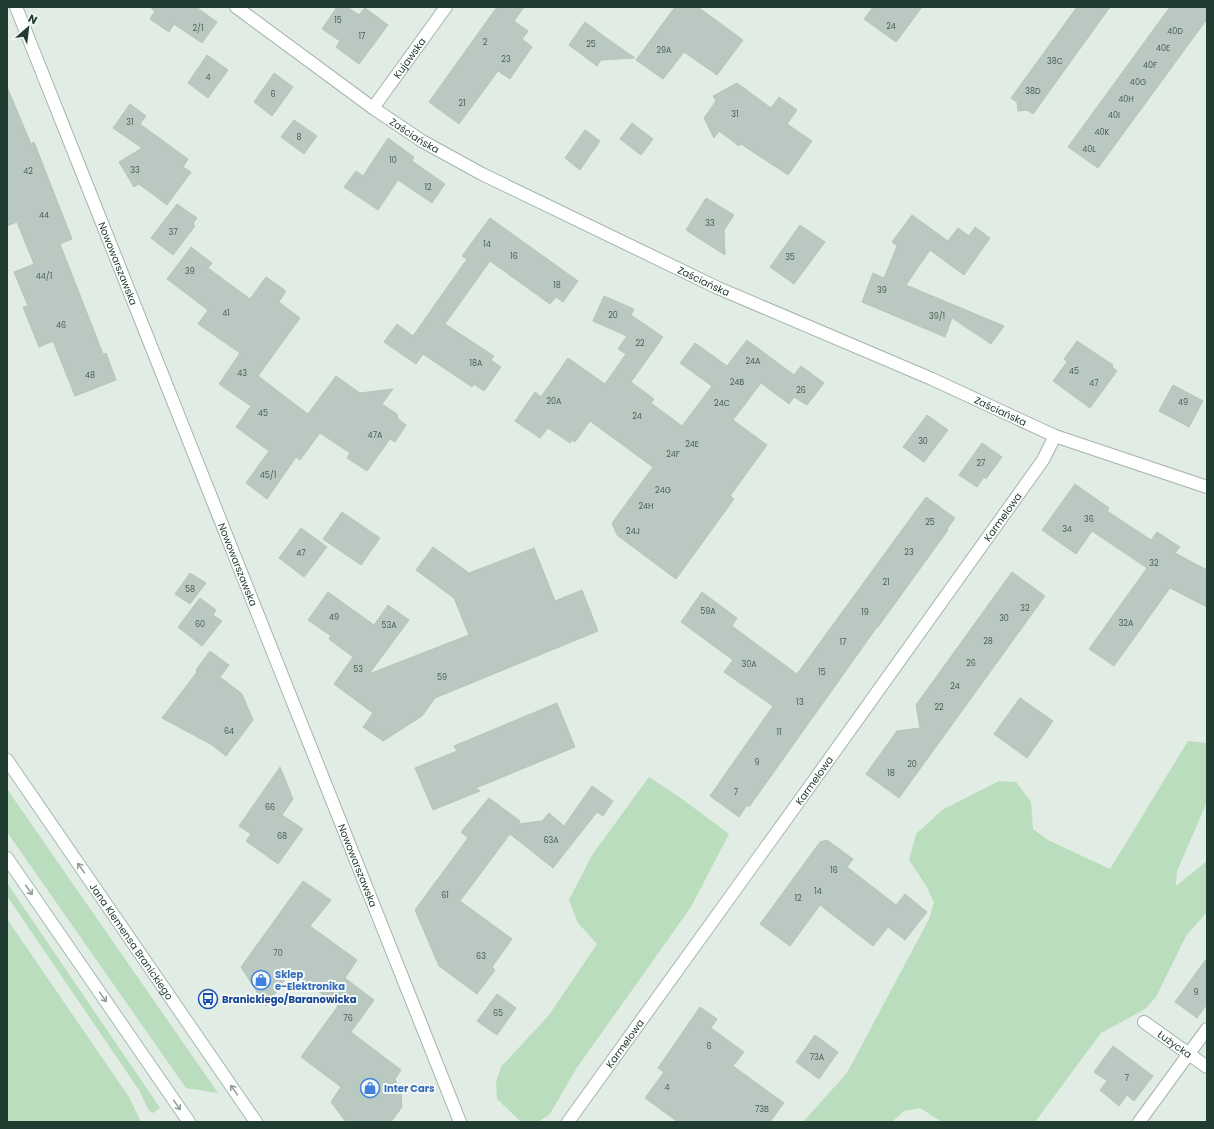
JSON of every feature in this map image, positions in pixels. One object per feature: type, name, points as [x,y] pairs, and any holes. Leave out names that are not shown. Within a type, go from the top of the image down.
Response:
[{"type":"street","name":"Nowowarszawska","points":[[16,7],[460,1122]]},
{"type":"street","name":"Zaściańska","points":[[236,7],[373,108],[422,141],[482,174],[718,288],[932,379],[1055,436],[1207,487]]},
{"type":"street","name":"Kujawska","points":[[373,108],[446,7]]},
{"type":"street","name":"Karmelowa","points":[[568,1122],[1034,473],[1043,460],[1055,436]]},
{"type":"street","name":"Jana Klemensa Branickiego","points":[[7,760],[256,1122]]},
{"type":"street","points":[[7,858],[189,1122]]},
{"type":"street","name":"Łużycka","points":[[1144,1022],[1207,1067]]},
{"type":"street","points":[[1139,1122],[1207,1029]]},
{"type":"green space","points":[[1188,741],[1207,743],[1207,802],[1177,871],[1176,886],[1207,861],[1207,912],[1186,936],[1156,997],[1145,1009],[1101,1033],[1035,1122],[942,1122],[920,1108],[904,1111],[892,1122],[803,1122],[847,1073],[929,919],[934,903],[927,887],[909,860],[916,834],[942,810],[999,781],[1016,782],[1031,802],[1033,829],[1048,840],[1110,869]]},
{"type":"green space","points":[[649,777],[682,799],[729,834],[691,907],[576,1069],[550,1114],[538,1122],[520,1121],[497,1099],[496,1082],[501,1067],[549,1015],[597,944],[578,923],[569,900],[592,855]]},
{"type":"green space","points":[[7,789],[218,1093],[186,1088],[7,832]]},
{"type":"green space","points":[[7,883],[160,1108],[153,1113],[149,1111],[139,1090],[7,896]]},
{"type":"green space","points":[[7,919],[129,1097],[141,1122],[7,1122]]},
{"type":"building","points":[[150,7],[196,7],[217,22],[202,43],[174,24],[169,32],[150,19],[155,11]]},
{"type":"building","points":[[337,7],[347,7],[359,15],[365,8],[388,25],[359,64],[336,47],[340,41],[322,29]]},
{"type":"building","points":[[497,7],[524,7],[514,21],[528,31],[522,39],[532,47],[510,79],[498,71],[459,124],[429,102]]},
{"type":"building","points":[[675,7],[698,7],[743,40],[717,75],[684,52],[663,79],[636,60]]},
{"type":"building","points":[[873,7],[922,7],[896,42],[864,19]]},
{"type":"building","points":[[1077,7],[1110,7],[1033,114],[1027,110],[1018,111],[1017,102],[1011,98]]},
{"type":"building","points":[[1170,7],[1207,7],[1207,19],[1098,168],[1068,147]]},
{"type":"building","points":[[585,22],[635,58],[601,60],[597,66],[569,45]]},
{"type":"building","points":[[207,55],[228,70],[208,98],[188,83]]},
{"type":"building","points":[[274,73],[293,87],[272,116],[254,102]]},
{"type":"building","points":[[737,83],[771,108],[779,97],[797,110],[787,124],[812,141],[788,175],[741,144],[739,146],[719,131],[714,138],[704,118],[716,101],[713,96]]},
{"type":"building","points":[[7,87],[31,144],[34,142],[72,239],[60,244],[103,354],[106,353],[116,380],[75,396],[53,341],[39,347],[23,307],[28,306],[14,272],[34,264],[17,222],[7,226]]},
{"type":"building","points":[[130,104],[146,116],[140,124],[188,159],[183,167],[191,172],[167,205],[139,184],[134,187],[119,162],[142,148],[113,128]]},
{"type":"building","points":[[294,120],[317,136],[304,154],[281,137]]},
{"type":"building","points":[[632,123],[653,139],[641,155],[620,139]]},
{"type":"building","points":[[585,130],[600,141],[580,170],[565,158]]},
{"type":"building","points":[[388,138],[414,157],[412,161],[445,184],[432,203],[398,180],[378,210],[344,187],[356,171],[363,176]]},
{"type":"building","points":[[706,198],[734,215],[724,230],[725,255],[686,230]]},
{"type":"building","points":[[177,204],[197,218],[193,224],[195,226],[173,255],[151,238]]},
{"type":"building","points":[[912,215],[948,241],[958,228],[969,236],[975,227],[990,238],[964,275],[930,250],[906,285],[1004,326],[991,344],[952,318],[945,337],[862,302],[873,273],[884,278],[897,246],[892,242]]},
{"type":"building","points":[[490,218],[578,281],[563,302],[556,297],[550,304],[490,261],[445,324],[494,356],[491,360],[501,367],[484,391],[474,384],[472,387],[423,354],[416,364],[384,342],[397,324],[413,336],[467,259],[462,256]]},
{"type":"building","points":[[800,225],[825,242],[794,284],[770,267]]},
{"type":"building","points":[[191,247],[212,263],[208,268],[250,299],[266,277],[286,291],[279,302],[300,318],[258,376],[308,414],[336,376],[360,393],[393,389],[382,404],[397,414],[398,419],[406,425],[395,442],[390,439],[367,471],[347,458],[350,453],[320,433],[300,460],[296,457],[267,499],[246,483],[269,451],[236,427],[251,406],[219,384],[240,353],[198,324],[208,310],[167,279]]},
{"type":"building","points":[[604,296],[634,309],[631,315],[663,337],[631,382],[654,399],[651,403],[682,426],[712,386],[680,363],[695,343],[727,366],[747,340],[794,375],[801,366],[824,383],[807,405],[794,397],[789,404],[761,383],[733,420],[767,445],[730,496],[734,499],[676,579],[617,535],[612,523],[653,467],[590,421],[575,442],[572,440],[570,443],[548,428],[540,438],[515,421],[535,392],[541,397],[568,358],[605,384],[626,354],[618,349],[627,336],[593,321]]},
{"type":"building","points":[[1077,341],[1113,365],[1112,367],[1117,371],[1090,408],[1053,381],[1067,362],[1064,359]]},
{"type":"building","points":[[1173,385],[1203,401],[1189,427],[1159,411]]},
{"type":"building","points":[[927,415],[948,430],[924,462],[903,447]]},
{"type":"building","points":[[982,443],[1002,457],[986,479],[984,477],[977,487],[959,475]]},
{"type":"building","points":[[1075,484],[1109,508],[1107,511],[1151,540],[1157,532],[1180,547],[1175,553],[1207,570],[1207,607],[1170,588],[1114,666],[1089,649],[1147,568],[1092,531],[1076,554],[1042,530]]},
{"type":"building","points":[[926,497],[955,518],[947,529],[948,530],[749,807],[747,805],[739,817],[710,796],[773,706],[724,672],[733,660],[681,622],[702,592],[737,618],[732,626],[797,674]]},
{"type":"building","points":[[342,512],[380,538],[361,565],[323,539]]},
{"type":"building","points":[[301,528],[327,547],[304,577],[279,558]]},
{"type":"building","points":[[433,547],[469,573],[534,548],[555,601],[582,590],[598,631],[435,698],[422,716],[383,741],[363,727],[373,713],[334,684],[353,657],[329,639],[331,636],[308,620],[328,592],[374,625],[388,605],[409,620],[369,674],[469,635],[454,598],[416,570]]},
{"type":"building","points":[[1012,572],[1045,596],[899,798],[866,774],[897,731],[920,728],[916,705]]},
{"type":"building","points":[[190,573],[206,583],[190,604],[175,594]]},
{"type":"building","points":[[200,598],[216,610],[213,615],[222,621],[202,646],[178,627]]},
{"type":"building","points":[[210,651],[229,665],[220,677],[242,694],[253,720],[226,756],[212,745],[162,718],[197,672],[196,670]]},
{"type":"building","points":[[1020,698],[1053,721],[1027,758],[994,734]]},
{"type":"building","points":[[557,703],[575,747],[476,788],[480,791],[433,810],[415,768],[457,751],[454,746]]},
{"type":"building","points":[[280,767],[293,799],[282,815],[303,829],[278,864],[246,841],[251,834],[239,826]]},
{"type":"building","points":[[592,786],[613,801],[603,816],[597,812],[553,868],[510,834],[460,901],[512,939],[492,967],[495,970],[477,994],[439,966],[415,910],[468,838],[461,832],[489,798],[520,821],[518,824],[542,821],[549,813],[564,826]]},
{"type":"building","points":[[827,840],[853,859],[847,867],[896,905],[905,894],[927,912],[905,940],[888,927],[873,946],[820,905],[790,946],[760,924],[820,842]]},
{"type":"building","points":[[303,881],[331,900],[310,926],[357,960],[345,978],[374,1000],[351,1032],[401,1070],[395,1079],[401,1093],[402,1107],[391,1122],[346,1122],[331,1102],[341,1087],[301,1057],[338,1006],[291,971],[266,1006],[241,967]]},
{"type":"building","points":[[1207,958],[1207,1004],[1197,1018],[1175,1002]]},
{"type":"building","points":[[497,994],[516,1008],[497,1035],[477,1021]]},
{"type":"building","points":[[700,1007],[717,1019],[711,1028],[744,1052],[733,1066],[784,1103],[770,1122],[678,1122],[645,1098],[664,1072],[658,1068]]},
{"type":"building","points":[[815,1035],[838,1052],[819,1079],[796,1062]]},
{"type":"building","points":[[1113,1046],[1153,1076],[1134,1101],[1127,1095],[1119,1106],[1100,1090],[1107,1081],[1094,1072]]},
{"type":"place","name":"Sklep e-Elektronika","points":[[261,980]]},
{"type":"place","name":"Branickiego/Baranowicka","points":[[208,999]]},
{"type":"place","name":"Inter Cars","points":[[370,1088]]}]
